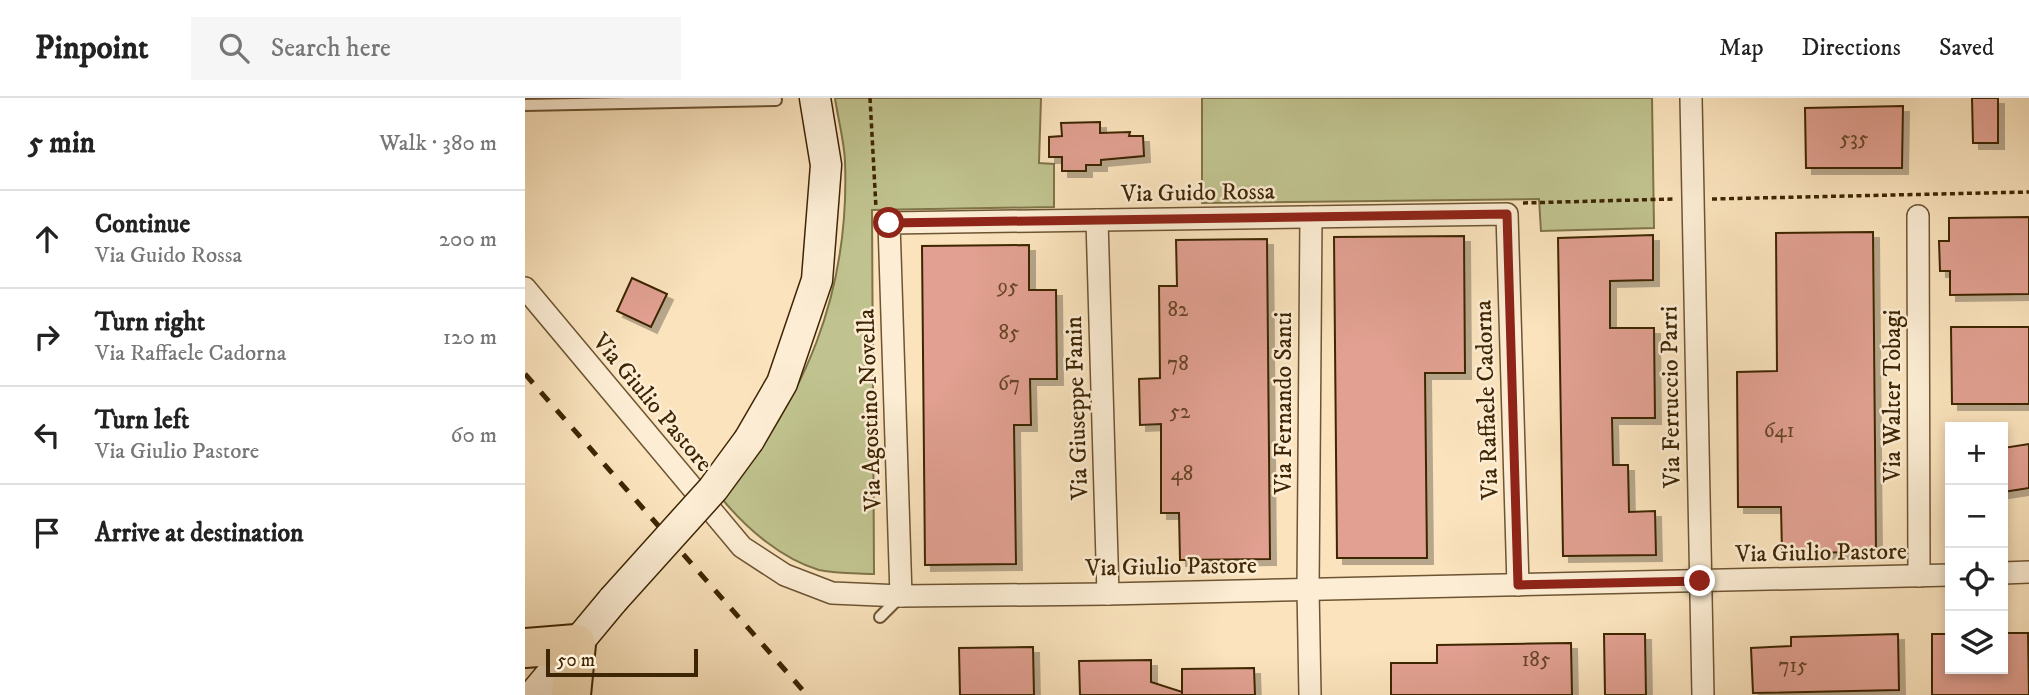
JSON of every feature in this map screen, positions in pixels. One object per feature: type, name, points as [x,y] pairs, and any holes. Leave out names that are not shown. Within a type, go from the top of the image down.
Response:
[{"type":"highway","points":[[525,648],[576,644],[571,695]]},
{"type":"main road","points":[[534,695],[613,600],[713,489],[749,440],[782,383],[817,280],[827,165],[815,98]]},
{"type":"street","name":"Via Ferruccio Parri","points":[[1691,98],[1703,695]]},
{"type":"street","name":"Via Guido Rossa","points":[[889,223],[1507,214]]},
{"type":"street","name":"Via Raffaele Cadorna","points":[[1507,214],[1518,585]]},
{"type":"street","name":"Via Walter Tobagi","points":[[1918,216],[1919,576]]},
{"type":"street","name":"Via Fernando Santi","points":[[1310,695],[1308,589],[1311,217]]},
{"type":"street","name":"Via Giuseppe Fanin","points":[[1097,220],[1108,594]]},
{"type":"street","name":"Via Agostino Novella","points":[[889,223],[901,596]]},
{"type":"street","name":"Via Giulio Pastore","points":[[525,288],[742,547],[785,575],[832,593],[901,596],[1108,594],[1945,575]]},
{"type":"street","points":[[2008,573],[2029,572]]},
{"type":"lane","points":[[525,105],[776,100]]},
{"type":"lane","points":[[880,617],[901,596]]},
{"type":"path","points":[[870,98],[876,211],[889,223]]},
{"type":"path","points":[[1507,214],[1523,203],[2029,192]]},
{"type":"green space","points":[[835,98],[1041,98],[1039,163],[1054,164],[1054,207],[872,210],[874,574],[819,570],[792,559],[754,532],[723,500],[752,461],[799,383],[817,342],[830,300],[840,256],[845,210],[845,161]]},
{"type":"green space","points":[[1202,98],[1652,98],[1654,228],[1541,231],[1539,199],[1202,203]]},
{"type":"building","points":[[1972,98],[1998,98],[1998,143],[1973,143]]},
{"type":"building","points":[[1903,106],[1902,168],[1806,168],[1805,108]]},
{"type":"building","points":[[1100,122],[1100,133],[1130,132],[1129,136],[1143,136],[1144,156],[1101,160],[1101,165],[1086,165],[1086,171],[1062,171],[1062,157],[1049,157],[1049,137],[1062,136],[1061,123]]},
{"type":"building","points":[[2029,217],[2029,294],[1950,295],[1950,271],[1940,271],[1939,241],[1949,241],[1949,218]]},
{"type":"building","points":[[1873,232],[1876,552],[1782,553],[1781,507],[1738,507],[1737,372],[1777,371],[1776,233]]},
{"type":"building","points":[[1653,235],[1653,280],[1610,281],[1610,328],[1654,328],[1655,418],[1612,418],[1613,465],[1628,465],[1629,512],[1655,511],[1656,555],[1563,556],[1558,238]]},
{"type":"building","points":[[1464,236],[1465,373],[1425,373],[1427,558],[1337,558],[1334,237]]},
{"type":"building","points":[[1267,239],[1270,559],[1180,560],[1179,513],[1161,513],[1161,424],[1140,425],[1139,379],[1160,378],[1159,286],[1177,286],[1176,240]]},
{"type":"building","points":[[1029,245],[1029,290],[1056,290],[1057,379],[1030,379],[1031,425],[1014,425],[1016,564],[925,565],[922,246]]},
{"type":"building","points":[[632,278],[667,294],[651,327],[617,311]]},
{"type":"building","points":[[1951,327],[2029,327],[2029,404],[1952,404]]},
{"type":"building","points":[[2029,444],[2029,488],[2008,491],[2008,447]]},
{"type":"building","points":[[2008,633],[2028,633],[2029,695],[1932,695],[1932,634],[1945,634],[1945,674],[2008,674]]},
{"type":"building","points":[[1604,634],[1645,634],[1646,695],[1605,695]]},
{"type":"building","points":[[1898,634],[1899,690],[1753,693],[1751,648],[1791,646],[1791,637]]},
{"type":"building","points":[[1571,643],[1572,695],[1391,695],[1391,663],[1437,663],[1437,645]]},
{"type":"building","points":[[1033,647],[1034,695],[960,695],[959,648]]},
{"type":"building","points":[[1151,660],[1151,682],[1182,692],[1182,669],[1254,668],[1255,695],[1080,695],[1079,661]]},
{"type":"railway","points":[[525,374],[807,695]]},
{"type":"route","points":[[889,223],[1507,214],[1518,585],[1700,581]]}]
